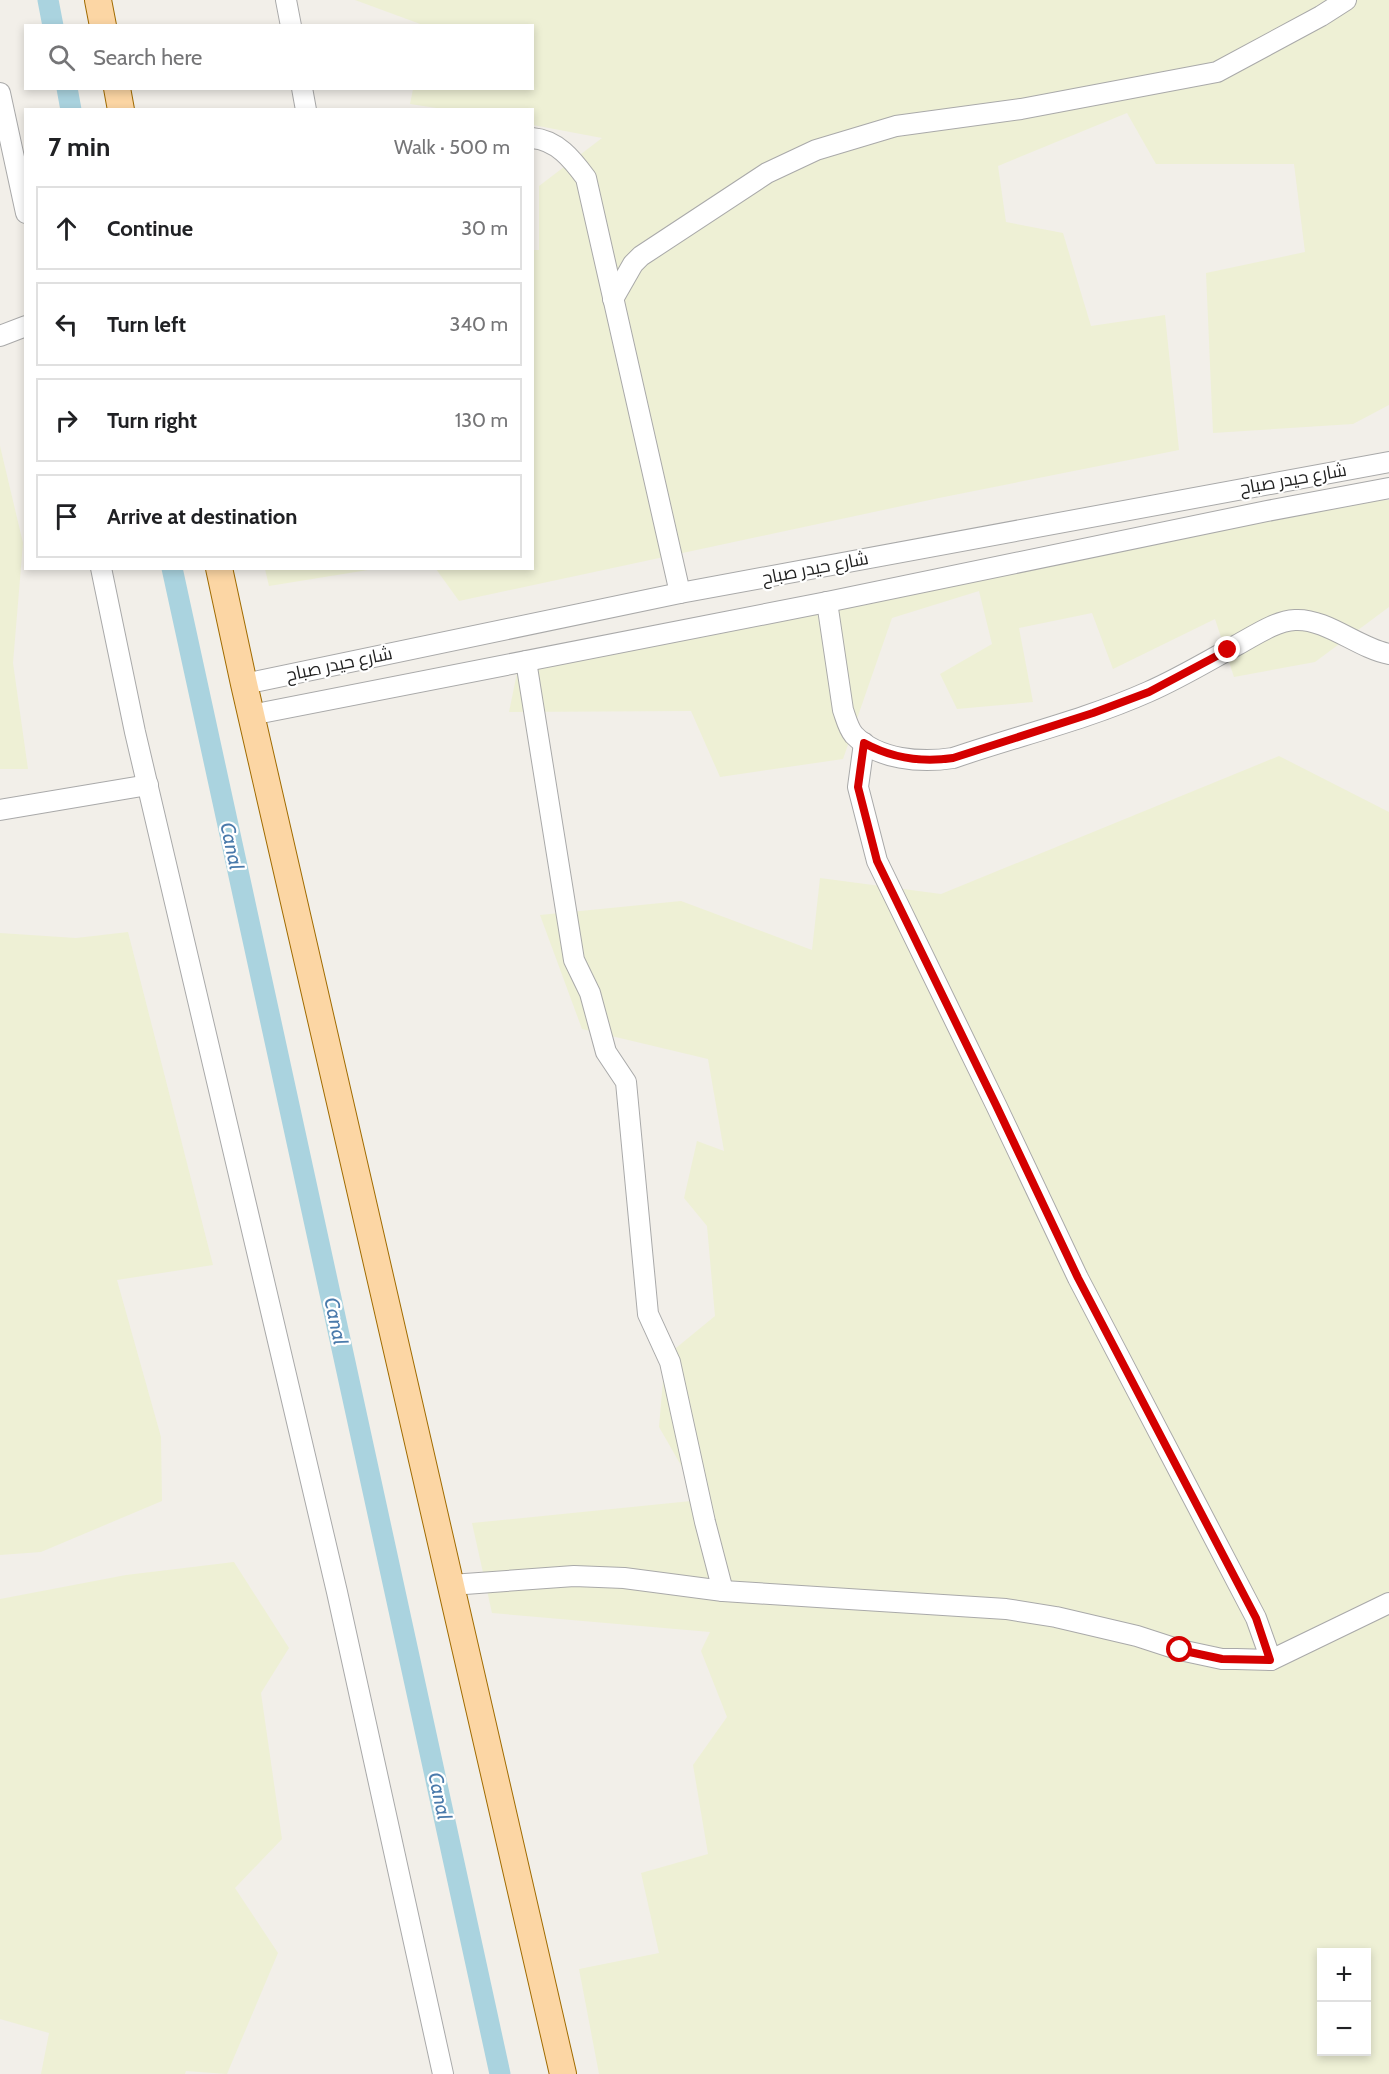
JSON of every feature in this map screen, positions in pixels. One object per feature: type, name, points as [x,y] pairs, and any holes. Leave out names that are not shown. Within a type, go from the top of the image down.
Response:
[{"type":"main road","points":[[98,0],[103,24]]},
{"type":"main road","points":[[117,90],[121,108]]},
{"type":"main road","points":[[219,570],[563,2074]]},
{"type":"street","points":[[286,0],[291,24]]},
{"type":"street","points":[[613,299],[633,264],[641,256],[767,173],[816,150],[896,126],[1022,109],[1216,72],[1321,16],[1346,0]]},
{"type":"street","points":[[302,90],[306,108]]},
{"type":"street","points":[[0,93],[24,204]]},
{"type":"street","points":[[534,138],[542,139],[569,155],[586,178],[680,593]]},
{"type":"street","points":[[0,336],[24,327]]},
{"type":"street","name":"شارع حيدر صباح","points":[[244,684],[680,593],[1389,462]]},
{"type":"street","points":[[251,715],[827,602],[1389,488]]},
{"type":"street","points":[[101,570],[148,786],[334,1580],[443,2074]]},
{"type":"street","points":[[827,602],[843,710],[853,734],[880,752],[906,759],[953,758],[1093,713],[1149,692],[1267,629],[1288,621],[1298,620],[1318,624],[1364,646],[1389,654]]},
{"type":"street","points":[[526,661],[574,960],[590,993],[606,1052],[626,1082],[648,1314],[670,1362],[705,1522],[723,1591]]},
{"type":"street","points":[[864,743],[858,787],[877,861],[1078,1278],[1256,1618],[1270,1660]]},
{"type":"street","points":[[0,810],[148,786]]},
{"type":"street","points":[[451,1585],[574,1576],[624,1578],[723,1591],[1032,1613],[1116,1630],[1180,1650],[1222,1659],[1270,1660],[1389,1603]]},
{"type":"green space","points":[[355,0],[1389,0],[1389,405],[1353,424],[1213,433],[1206,273],[1305,252],[1294,164],[1156,164],[1127,113],[998,166],[1006,222],[1063,233],[1091,326],[1165,315],[1179,450],[939,498],[459,601],[437,570],[534,570],[534,250],[539,250],[539,186],[602,138],[534,125],[534,108],[436,108],[410,104],[413,90],[534,90],[534,24],[420,24]]},
{"type":"green space","points":[[0,446],[23,543],[13,663],[28,769],[0,769]]},
{"type":"green space","points":[[1389,500],[1389,607],[1315,662],[1234,677],[1215,619],[1113,669],[1092,613],[1019,628],[1033,702],[957,709],[940,674],[992,644],[979,591],[892,618],[843,759],[720,777],[691,711],[509,712],[518,668],[1327,502]]},
{"type":"green space","points":[[265,570],[368,570],[269,586]]},
{"type":"green space","points":[[1279,756],[1389,812],[1389,2074],[599,2074],[579,1969],[659,1953],[641,1873],[708,1854],[693,1765],[727,1717],[701,1651],[710,1632],[492,1613],[472,1523],[701,1500],[659,1427],[665,1357],[715,1316],[707,1226],[684,1198],[697,1141],[724,1151],[708,1059],[582,1029],[540,915],[681,901],[812,950],[820,878],[941,894]]},
{"type":"green space","points":[[128,932],[213,1265],[117,1280],[161,1437],[162,1501],[41,1552],[0,1555],[0,933],[76,938]]},
{"type":"green space","points":[[234,1562],[289,1648],[261,1693],[282,1839],[235,1888],[278,1953],[227,2074],[186,2071],[185,2074],[41,2074],[49,2033],[0,2019],[0,1599],[126,1575]]},
{"type":"waterway","name":"Canal","points":[[48,0],[53,24]]},
{"type":"waterway","name":"Canal","points":[[67,90],[71,108]]},
{"type":"waterway","name":"Canal","points":[[172,570],[500,2074]]},
{"type":"route","points":[[1180,1650],[1222,1659],[1270,1660],[1256,1618],[1078,1278],[877,861],[858,787],[864,743],[880,752],[906,759],[953,758],[1093,713],[1149,692],[1228,650]]}]
